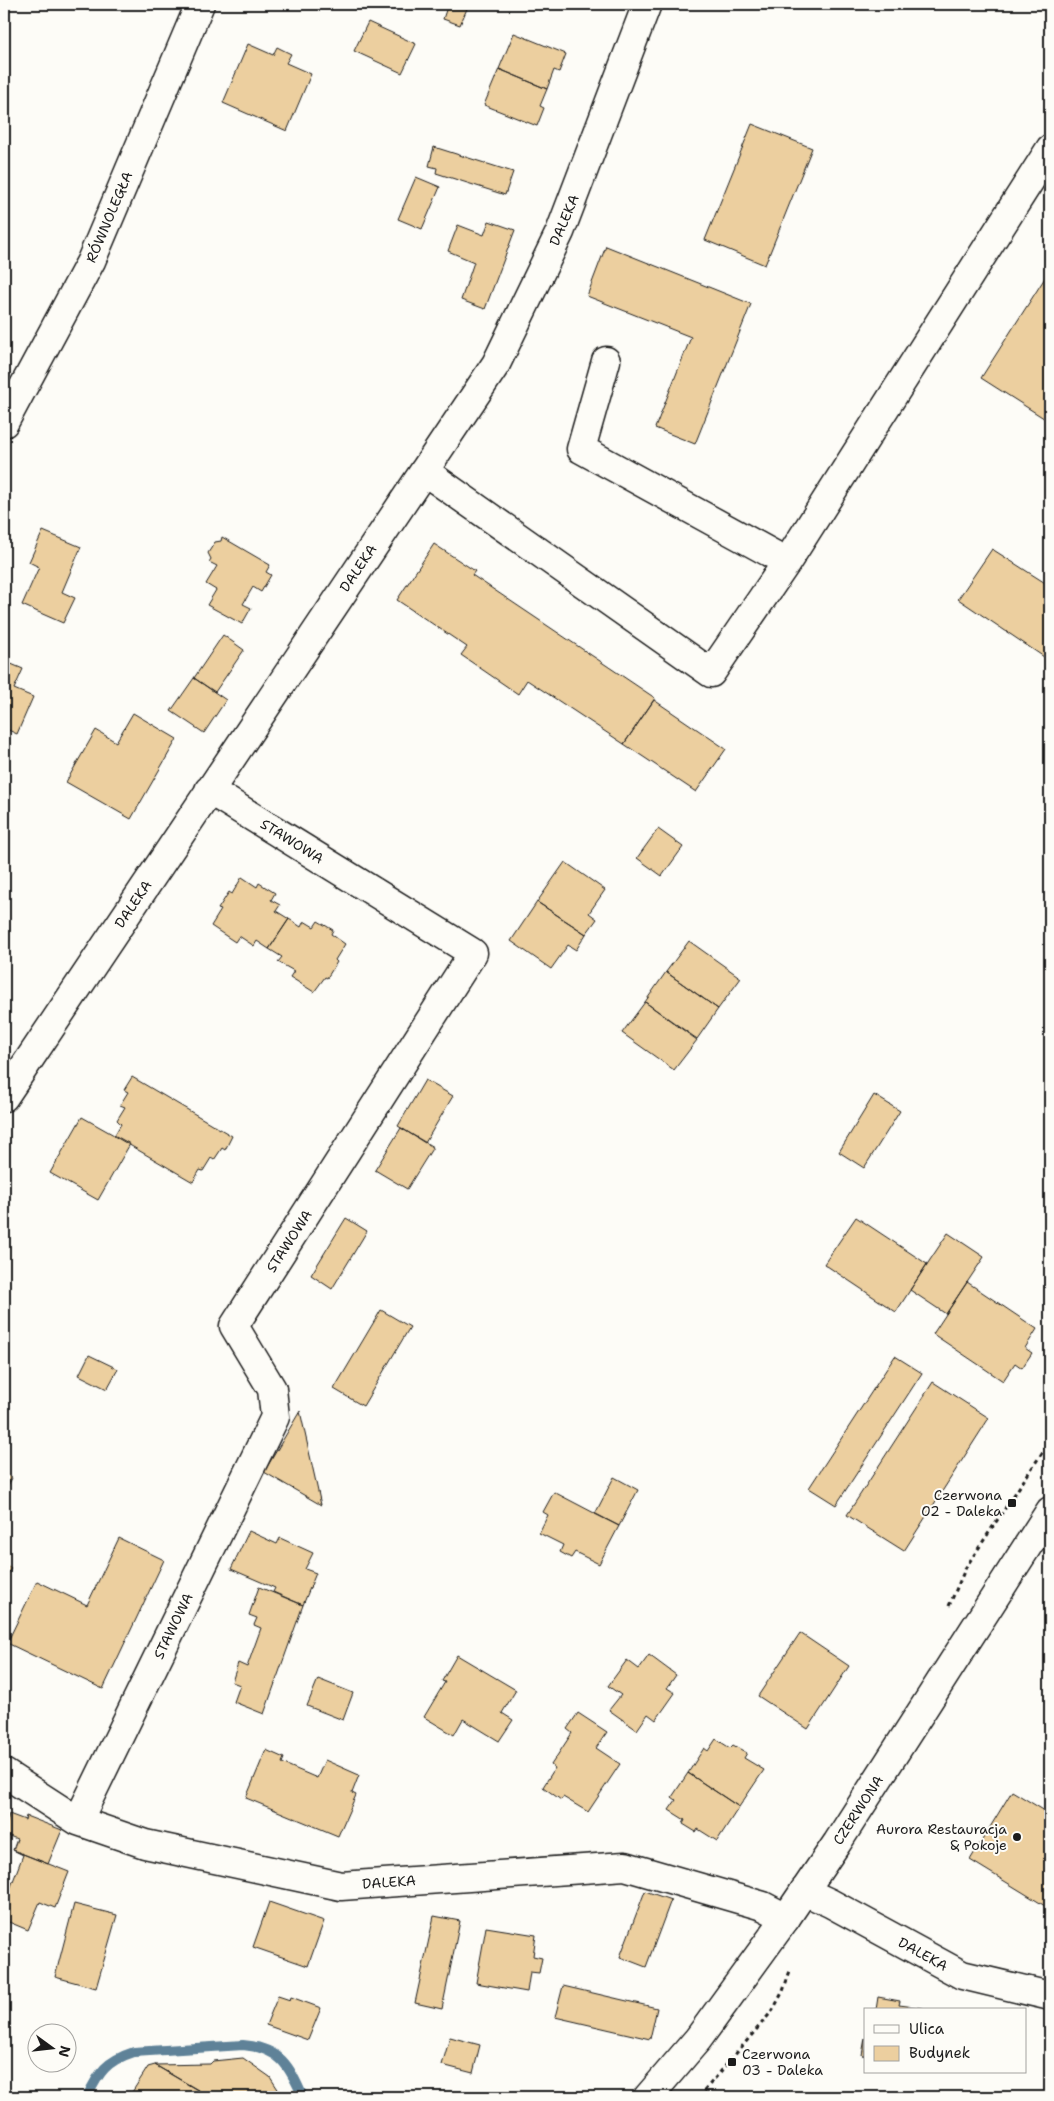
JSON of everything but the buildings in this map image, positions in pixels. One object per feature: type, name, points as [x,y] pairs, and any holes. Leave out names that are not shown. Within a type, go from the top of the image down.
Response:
[{"type":"street","name":"RÓWNOLEGŁA","points":[[4,423],[91,262],[200,4]]},
{"type":"street","name":"DALEKA","points":[[4,1097],[496,364],[556,240],[647,4]]},
{"type":"street","points":[[424,471],[710,673],[787,562],[1050,149]]},
{"type":"street","points":[[606,361],[581,449],[787,562]]},
{"type":"street","name":"STAWOWA","points":[[78,1821],[275,1417],[272,1389],[234,1326],[473,953],[209,790]]},
{"type":"street","name":"CZERWONA","points":[[648,2097],[703,2032],[804,1892],[1050,1511]]},
{"type":"street","name":"DALEKA","points":[[4,1773],[78,1821],[145,1844],[341,1886],[625,1866],[762,1906],[786,1918]]},
{"type":"street","name":"DALEKA","points":[[804,1892],[830,1903],[962,1975],[1050,1996]]},
{"type":"waterway","points":[[87,2097],[95,2081],[105,2068],[124,2055],[134,2052],[243,2045],[266,2050],[282,2060],[288,2067],[303,2097]]},
{"type":"place","name":"Czerwona 02 - Daleka","points":[[1012,1503]]},
{"type":"place","name":"Aurora Restauracja & Pokoje","points":[[1017,1837]]},
{"type":"place","name":"Czerwona 03 - Daleka","points":[[732,2062]]}]
